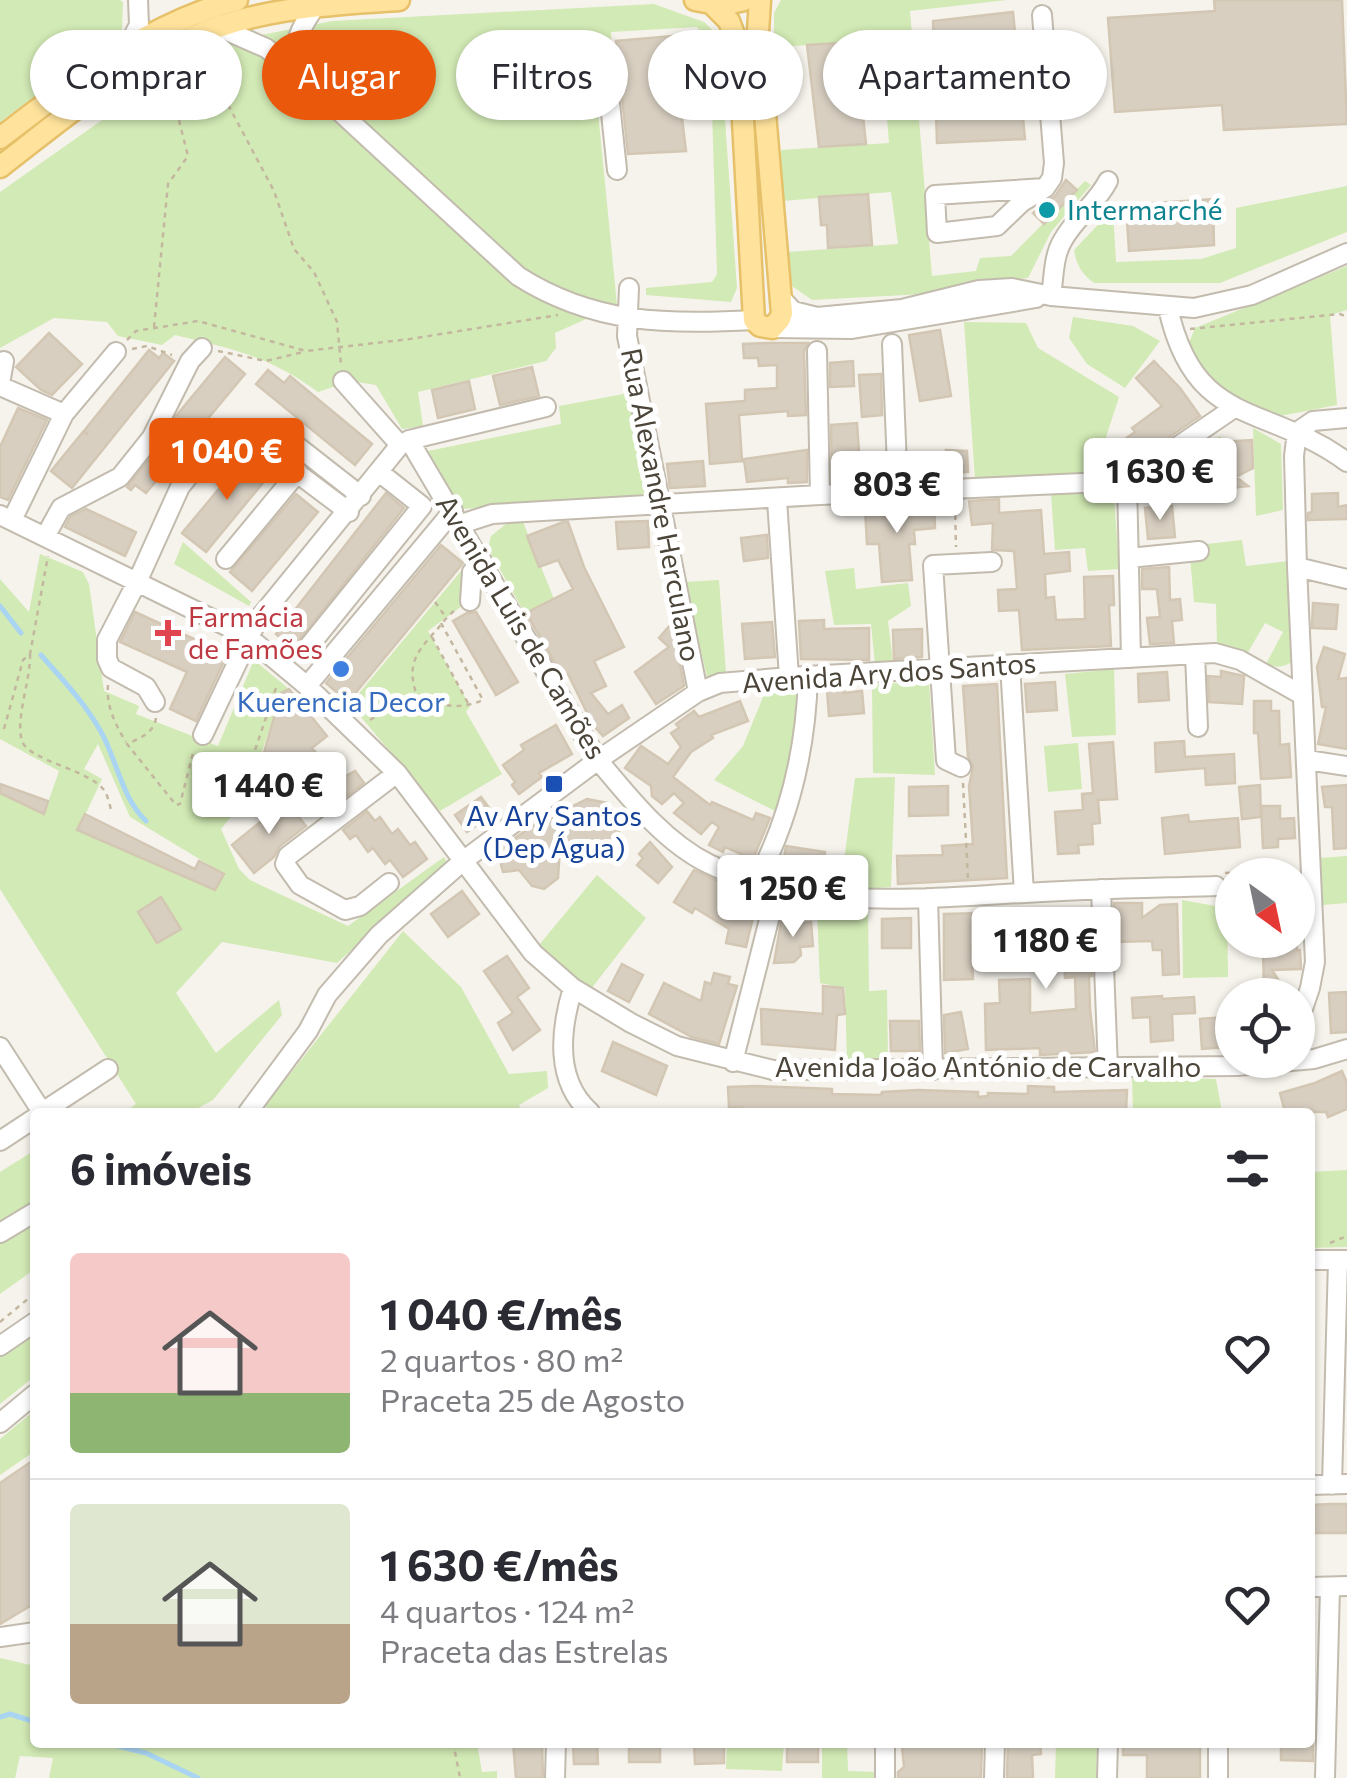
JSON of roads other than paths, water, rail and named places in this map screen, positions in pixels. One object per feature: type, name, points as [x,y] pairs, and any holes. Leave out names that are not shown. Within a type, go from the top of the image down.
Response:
[{"type":"main road","points":[[0,167],[113,81],[162,52],[218,27],[315,7],[400,0]]},
{"type":"main road","points":[[704,2],[744,0]]},
{"type":"main road","points":[[704,2],[730,21],[739,48],[750,264],[763,324],[780,320],[780,298],[758,31],[760,0]]},
{"type":"main road","points":[[160,30],[223,1]]},
{"type":"main road","points":[[0,138],[30,115]]},
{"type":"main road","points":[[750,264],[768,256],[777,267]]},
{"type":"street","points":[[136,30],[138,0]]},
{"type":"street","points":[[299,30],[315,7]]},
{"type":"street","points":[[1042,15],[1052,178],[1045,188],[1022,202],[998,226],[937,233],[935,195],[1045,188]]},
{"type":"street","points":[[218,27],[262,46]]},
{"type":"street","points":[[349,120],[518,276],[548,296],[574,306],[628,318],[852,329],[1051,296]]},
{"type":"street","points":[[612,120],[618,170]]},
{"type":"street","points":[[1051,296],[1063,239],[1101,195],[1108,181]]},
{"type":"street","points":[[780,298],[793,311],[817,317],[902,310],[1012,288],[1051,296],[1194,308],[1252,295],[1347,253]]},
{"type":"street","name":"Rua Alexandre Herculano","points":[[629,288],[627,336],[698,692]]},
{"type":"street","points":[[1168,308],[1173,330],[1194,374],[1212,395],[1234,408],[1297,432],[1347,462]]},
{"type":"street","points":[[892,344],[898,491]]},
{"type":"street","points":[[817,351],[820,495]]},
{"type":"street","points":[[6,518],[64,414],[116,352]]},
{"type":"street","points":[[50,539],[61,508],[120,477],[131,464],[152,437],[196,355]]},
{"type":"street","points":[[4,361],[0,385],[64,414]]},
{"type":"street","name":"Avenida Luis de Camões","points":[[343,381],[404,442],[457,517],[598,760],[675,841],[707,863],[777,888],[838,898],[1215,886]]},
{"type":"street","points":[[202,735],[247,636],[404,442],[546,406]]},
{"type":"street","points":[[306,686],[457,517],[1127,481],[1234,408]]},
{"type":"street","points":[[1312,978],[1315,962],[1294,456],[1297,432],[1313,421],[1347,418]]},
{"type":"street","points":[[348,512],[270,452],[283,435],[361,496]]},
{"type":"street","points":[[155,702],[146,687],[109,663],[106,640],[180,487],[220,438]]},
{"type":"street","points":[[226,559],[298,472]]},
{"type":"street","points":[[306,651],[422,506],[379,472]]},
{"type":"street","points":[[1127,481],[1131,658]]},
{"type":"street","points":[[777,500],[788,678]]},
{"type":"street","name":"Avenida João António de Carvalho","points":[[6,518],[247,636],[289,670],[397,773],[533,953],[573,988],[630,1023],[678,1046],[773,1070],[1108,1069],[1215,1065]]},
{"type":"street","points":[[1129,558],[1200,550]]},
{"type":"street","points":[[470,600],[472,572],[482,561]]},
{"type":"street","points":[[962,777],[946,760],[933,565],[992,562]]},
{"type":"street","points":[[1297,567],[1347,579]]},
{"type":"street","name":"Avenida Ary dos Santos","points":[[251,1108],[308,1032],[326,994],[379,934],[463,862],[598,760],[698,692],[720,684],[808,676],[1214,652],[1240,660],[1302,695]]},
{"type":"street","points":[[1195,654],[1198,727]]},
{"type":"street","points":[[1010,665],[1024,893]]},
{"type":"street","points":[[756,882],[777,843],[800,756],[807,720],[808,676]]},
{"type":"street","points":[[1307,760],[1347,766]]},
{"type":"street","points":[[390,883],[360,906],[346,910],[300,886],[285,864],[288,856],[397,773]]},
{"type":"street","points":[[732,1062],[777,888]]},
{"type":"street","points":[[1101,889],[1108,1069]]},
{"type":"street","points":[[928,898],[933,1070]]},
{"type":"street","points":[[573,988],[564,1018],[565,1076],[574,1096],[586,1108]]},
{"type":"street","points":[[0,1047],[40,1108]]},
{"type":"street","name":"Avenida João António de Carvalho","points":[[1315,1059],[1347,1048]]},
{"type":"street","points":[[49,1108],[108,1069]]},
{"type":"street","points":[[0,1141],[30,1121]]},
{"type":"street","points":[[0,1232],[30,1215]]},
{"type":"street","points":[[1315,1254],[1343,1260],[1340,1484],[1315,1485]]},
{"type":"street","points":[[0,1346],[30,1325]]},
{"type":"street","points":[[0,1423],[30,1398]]},
{"type":"street","points":[[1325,1778],[1339,1586]]},
{"type":"street","points":[[0,1637],[30,1633]]},
{"type":"street","points":[[556,1748],[556,1778]]},
{"type":"street","points":[[885,1748],[885,1778]]},
{"type":"street","points":[[994,1778],[995,1748]]},
{"type":"street","points":[[1108,1748],[1108,1778]]},
{"type":"street","points":[[1218,1748],[1218,1778]]},
{"type":"waterway","points":[[0,606],[21,633]]},
{"type":"waterway","points":[[41,655],[94,720],[131,801],[146,821]]},
{"type":"waterway","points":[[0,1717],[10,1714],[30,1720]]},
{"type":"waterway","points":[[126,1748],[146,1753],[198,1778]]},
{"type":"place","name":"Intermarché","points":[[1047,210]]},
{"type":"place","name":"Farmácia de Famões","points":[[168,633]]},
{"type":"place","name":"Kuerencia Decor","points":[[341,669]]},
{"type":"place","name":"Av Ary Santos (Dep Água)","points":[[554,784]]}]
